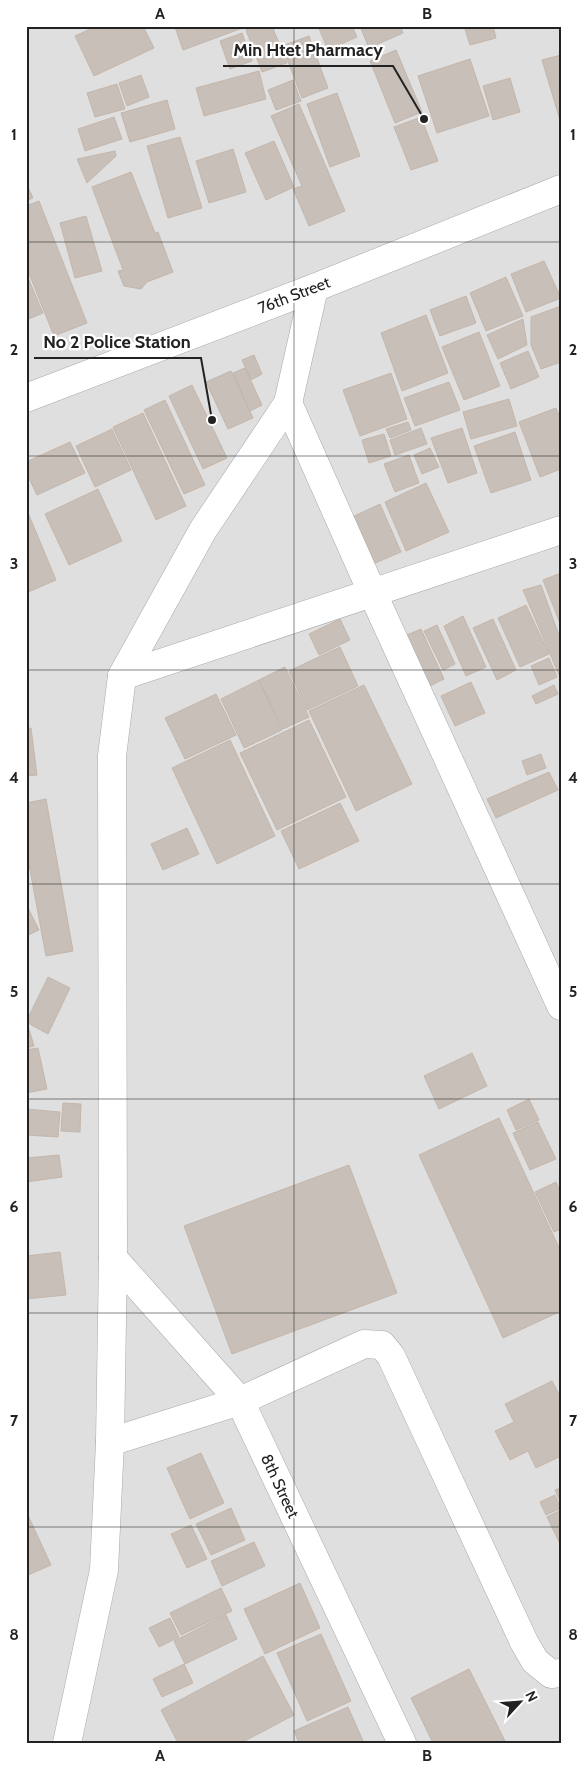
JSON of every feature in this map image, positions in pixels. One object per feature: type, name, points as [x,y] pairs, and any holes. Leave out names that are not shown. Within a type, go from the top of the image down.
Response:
[{"type":"street","name":"76th Street","points":[[26,398],[314,288],[561,189]]},
{"type":"street","points":[[68,1743],[104,1570],[110,1442],[113,1258],[112,756],[122,676],[203,530],[288,403],[314,288]]},
{"type":"street","points":[[288,403],[372,592],[554,975],[561,1006]]},
{"type":"street","points":[[122,676],[561,530]]},
{"type":"street","name":"8th Street","points":[[113,1258],[240,1401],[402,1743]]},
{"type":"street","points":[[110,1442],[240,1401],[364,1344],[382,1344],[391,1356],[524,1642],[535,1661],[551,1674],[561,1673]]},
{"type":"shaded area","points":[[26,26],[561,26],[561,1743],[26,1743]]},
{"type":"building","points":[[97,26],[143,26],[154,48],[94,76],[75,36]]},
{"type":"building","points":[[176,26],[248,26],[183,50]]},
{"type":"building","points":[[257,26],[272,26],[287,63],[262,72],[246,30]]},
{"type":"building","points":[[318,26],[352,26],[357,37],[328,50]]},
{"type":"building","points":[[360,26],[400,26],[403,33],[369,48]]},
{"type":"building","points":[[464,26],[493,26],[496,38],[470,45]]},
{"type":"building","points":[[242,33],[252,61],[230,69],[220,41]]},
{"type":"building","points":[[309,36],[328,88],[302,98],[282,46]]},
{"type":"building","points":[[396,50],[422,112],[395,123],[370,61]]},
{"type":"building","points":[[561,55],[561,120],[560,120],[542,60]]},
{"type":"building","points":[[470,59],[489,116],[437,133],[418,76]]},
{"type":"building","points":[[259,71],[266,99],[204,116],[196,88]]},
{"type":"building","points":[[141,75],[149,97],[127,106],[119,83]]},
{"type":"building","points":[[510,78],[520,112],[493,120],[483,86]]},
{"type":"building","points":[[293,80],[301,101],[276,110],[268,90]]},
{"type":"building","points":[[117,84],[125,109],[95,117],[87,93]]},
{"type":"building","points":[[337,93],[360,156],[330,167],[307,104]]},
{"type":"building","points":[[167,100],[175,129],[130,142],[121,113]]},
{"type":"building","points":[[299,104],[345,211],[309,226],[293,189],[302,186],[271,116]]},
{"type":"building","points":[[114,117],[122,139],[85,151],[78,129]]},
{"type":"building","points":[[421,117],[438,161],[411,170],[394,127]]},
{"type":"building","points":[[180,137],[202,208],[168,218],[147,146]]},
{"type":"building","points":[[274,141],[294,187],[266,200],[245,153]]},
{"type":"building","points":[[233,149],[246,192],[209,203],[196,161]]},
{"type":"building","points":[[115,151],[116,156],[87,183],[77,159]]},
{"type":"building","points":[[131,172],[155,233],[158,232],[173,272],[147,282],[141,289],[124,286],[118,271],[123,270],[92,187]]},
{"type":"building","points":[[26,183],[33,198],[26,201]]},
{"type":"building","points":[[39,201],[87,323],[54,336],[26,266],[26,206]]},
{"type":"building","points":[[86,216],[102,271],[75,278],[60,223]]},
{"type":"building","points":[[544,261],[561,298],[526,312],[511,274]]},
{"type":"building","points":[[26,273],[43,313],[26,320]]},
{"type":"building","points":[[506,277],[523,316],[486,331],[470,293]]},
{"type":"building","points":[[466,296],[476,323],[440,336],[430,310]]},
{"type":"building","points":[[561,306],[561,362],[541,369],[531,345],[531,317]]},
{"type":"building","points":[[426,315],[448,373],[402,391],[381,333]]},
{"type":"building","points":[[523,319],[527,345],[498,359],[487,335]]},
{"type":"building","points":[[479,332],[500,386],[464,400],[442,347]]},
{"type":"building","points":[[528,351],[539,377],[511,389],[500,363]]},
{"type":"building","points":[[254,355],[262,374],[251,380],[242,360]]},
{"type":"building","points":[[245,368],[262,405],[250,411],[233,373]]},
{"type":"building","points":[[231,371],[253,418],[228,429],[206,382]]},
{"type":"building","points":[[391,373],[407,419],[360,436],[343,390]]},
{"type":"building","points":[[449,382],[460,410],[415,426],[404,398]]},
{"type":"building","points":[[192,385],[227,458],[203,469],[169,396]]},
{"type":"building","points":[[509,399],[517,426],[471,439],[463,412]]},
{"type":"building","points":[[165,400],[205,485],[184,494],[144,410]]},
{"type":"building","points":[[556,408],[561,420],[561,469],[540,477],[519,422]]},
{"type":"building","points":[[143,413],[186,506],[156,520],[113,427]]},
{"type":"building","points":[[408,422],[411,430],[390,438],[386,429]]},
{"type":"building","points":[[421,428],[427,444],[395,455],[390,440]]},
{"type":"building","points":[[462,428],[477,473],[448,483],[431,438]]},
{"type":"building","points":[[112,429],[131,470],[95,487],[76,446]]},
{"type":"building","points":[[515,432],[531,480],[491,493],[474,446]]},
{"type":"building","points":[[384,434],[391,456],[369,463],[362,440]]},
{"type":"building","points":[[70,442],[85,473],[37,495],[26,472],[26,462]]},
{"type":"building","points":[[430,448],[439,467],[422,474],[414,455]]},
{"type":"building","points":[[409,455],[419,483],[395,492],[384,464]]},
{"type":"building","points":[[426,483],[449,532],[406,551],[385,502]]},
{"type":"building","points":[[98,489],[122,541],[69,565],[45,514]]},
{"type":"building","points":[[380,504],[401,552],[373,564],[352,517]]},
{"type":"building","points":[[26,508],[56,580],[26,593]]},
{"type":"building","points":[[561,573],[561,626],[543,580]]},
{"type":"building","points":[[541,585],[561,641],[561,674],[559,675],[523,590]]},
{"type":"building","points":[[526,605],[549,654],[520,667],[498,618]]},
{"type":"building","points":[[463,616],[486,667],[466,676],[444,626]]},
{"type":"building","points":[[340,619],[350,640],[319,655],[309,634]]},
{"type":"building","points":[[493,619],[516,670],[497,680],[473,628]]},
{"type":"building","points":[[437,625],[455,664],[443,670],[424,631]]},
{"type":"building","points":[[421,629],[444,679],[426,688],[402,637]]},
{"type":"building","points":[[340,647],[358,686],[307,710],[289,671]]},
{"type":"building","points":[[549,658],[557,677],[539,685],[531,666]]},
{"type":"building","points":[[285,667],[309,717],[283,729],[259,680]]},
{"type":"building","points":[[259,680],[282,730],[244,748],[221,699]]},
{"type":"building","points":[[471,682],[485,713],[455,726],[441,696]]},
{"type":"building","points":[[364,685],[412,784],[356,811],[309,711]]},
{"type":"building","points":[[554,685],[558,694],[536,704],[532,696]]},
{"type":"building","points":[[216,694],[236,735],[185,759],[165,718]]},
{"type":"building","points":[[309,720],[346,797],[277,830],[240,753]]},
{"type":"building","points":[[31,728],[37,775],[26,776],[26,729]]},
{"type":"building","points":[[230,740],[275,836],[217,864],[172,768]]},
{"type":"building","points":[[541,754],[546,768],[527,775],[522,761]]},
{"type":"building","points":[[549,772],[558,790],[496,818],[487,799]]},
{"type":"building","points":[[46,799],[73,951],[46,956],[26,848],[26,803]]},
{"type":"building","points":[[340,803],[359,841],[299,869],[281,831]]},
{"type":"building","points":[[187,828],[199,854],[163,870],[151,844]]},
{"type":"building","points":[[26,904],[39,930],[26,936]]},
{"type":"building","points":[[48,977],[70,988],[48,1034],[26,1022]]},
{"type":"building","points":[[26,1026],[28,1026],[34,1046],[26,1048]]},
{"type":"building","points":[[38,1048],[47,1089],[26,1093],[26,1050]]},
{"type":"building","points":[[472,1053],[487,1086],[439,1109],[424,1076]]},
{"type":"building","points":[[529,1099],[539,1120],[516,1130],[507,1110]]},
{"type":"building","points":[[63,1103],[81,1104],[80,1132],[61,1131]]},
{"type":"building","points":[[26,1109],[60,1112],[58,1137],[26,1135]]},
{"type":"building","points":[[499,1118],[561,1252],[561,1311],[503,1338],[419,1155]]},
{"type":"building","points":[[538,1122],[556,1159],[530,1170],[513,1133]]},
{"type":"building","points":[[59,1155],[62,1177],[26,1182],[26,1158]]},
{"type":"building","points":[[349,1165],[397,1293],[232,1354],[184,1226]]},
{"type":"building","points":[[556,1182],[561,1193],[561,1229],[554,1232],[535,1192]]},
{"type":"building","points":[[60,1252],[66,1295],[26,1299],[26,1256]]},
{"type":"building","points":[[552,1381],[561,1398],[561,1456],[536,1468],[528,1451],[510,1460],[495,1431],[514,1422],[505,1404]]},
{"type":"building","points":[[201,1453],[224,1503],[190,1519],[167,1468]]},
{"type":"building","points":[[561,1488],[561,1503],[555,1490]]},
{"type":"building","points":[[555,1495],[561,1508],[546,1515],[540,1502]]},
{"type":"building","points":[[231,1508],[245,1540],[211,1555],[196,1524]]},
{"type":"building","points":[[561,1510],[561,1546],[547,1517]]},
{"type":"building","points":[[26,1511],[51,1565],[26,1576]]},
{"type":"building","points":[[191,1525],[207,1559],[187,1568],[171,1534]]},
{"type":"building","points":[[254,1542],[265,1566],[222,1586],[211,1561]]},
{"type":"building","points":[[300,1583],[320,1628],[265,1654],[244,1609]]},
{"type":"building","points":[[221,1588],[232,1611],[181,1635],[170,1613]]},
{"type":"building","points":[[226,1615],[237,1639],[185,1664],[174,1641]]},
{"type":"building","points":[[170,1618],[179,1637],[159,1647],[149,1628]]},
{"type":"building","points":[[321,1634],[351,1701],[307,1721],[277,1653]]},
{"type":"building","points":[[263,1656],[294,1715],[241,1743],[178,1743],[161,1710]]},
{"type":"building","points":[[184,1664],[193,1683],[162,1697],[153,1679]]},
{"type":"building","points":[[469,1669],[505,1741],[501,1743],[433,1743],[411,1698]]},
{"type":"building","points":[[348,1707],[364,1743],[299,1743],[294,1731]]},
{"type":"place","name":"Min Htet Pharmacy","points":[[424,119]]},
{"type":"place","name":"No 2 Police Station","points":[[212,420]]}]
